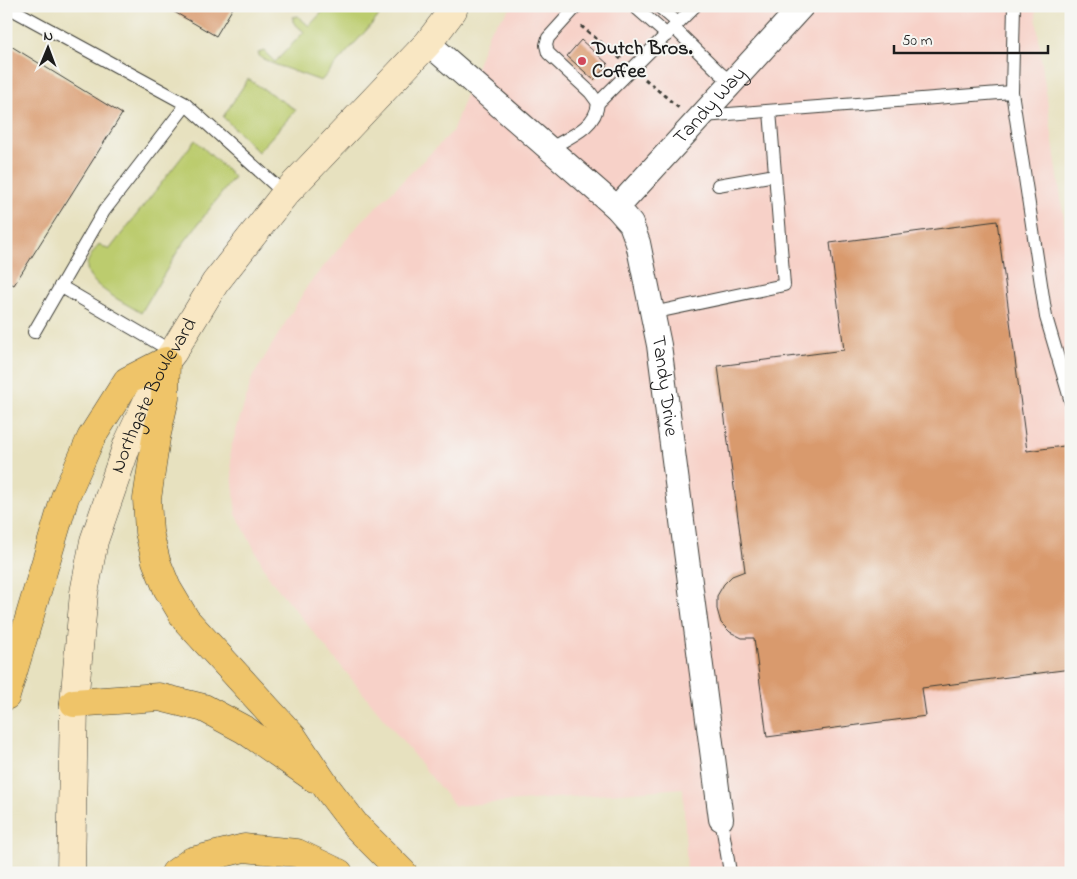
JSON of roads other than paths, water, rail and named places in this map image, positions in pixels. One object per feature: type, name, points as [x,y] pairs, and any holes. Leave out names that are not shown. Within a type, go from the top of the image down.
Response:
[{"type":"highway","points":[[6,696],[65,497],[91,438],[127,381],[170,356]]},
{"type":"highway","points":[[170,356],[165,398],[156,438],[147,499],[149,532],[156,561],[167,588],[186,620],[293,737],[327,788],[356,826],[403,873]]},
{"type":"highway","points":[[74,703],[159,697],[204,708],[245,730],[327,788]]},
{"type":"highway","points":[[175,873],[192,861],[244,848],[297,853],[339,873]]},
{"type":"main road","name":"Northgate Boulevard","points":[[71,873],[74,703],[84,593],[94,541],[127,445],[170,356],[215,284],[285,194],[428,43],[458,8]]},
{"type":"street","name":"Tandy Way","points":[[617,208],[802,6]]},
{"type":"street","name":"Tandy Drive","points":[[428,43],[617,208],[631,224],[638,243],[663,370],[721,819]]},
{"type":"lane","points":[[6,6],[186,105],[285,194]]},
{"type":"lane","points":[[549,149],[586,127],[594,120],[598,112],[598,103],[590,92],[548,53],[546,45],[548,38],[576,6]]},
{"type":"lane","points":[[634,6],[673,29],[732,82]]},
{"type":"lane","points":[[658,6],[673,29]]},
{"type":"lane","points":[[598,103],[694,6]]},
{"type":"lane","points":[[1014,6],[1012,92],[1046,317],[1071,402]]},
{"type":"lane","points":[[702,116],[1012,92]]},
{"type":"lane","points":[[34,332],[104,211],[186,105]]},
{"type":"lane","points":[[652,313],[784,284],[770,111]]},
{"type":"lane","points":[[718,186],[775,175]]},
{"type":"lane","points":[[60,286],[170,356]]},
{"type":"lane","points":[[721,819],[730,872]]},
{"type":"place","name":"Dutch Bros. Coffee","points":[[582,61]]}]
